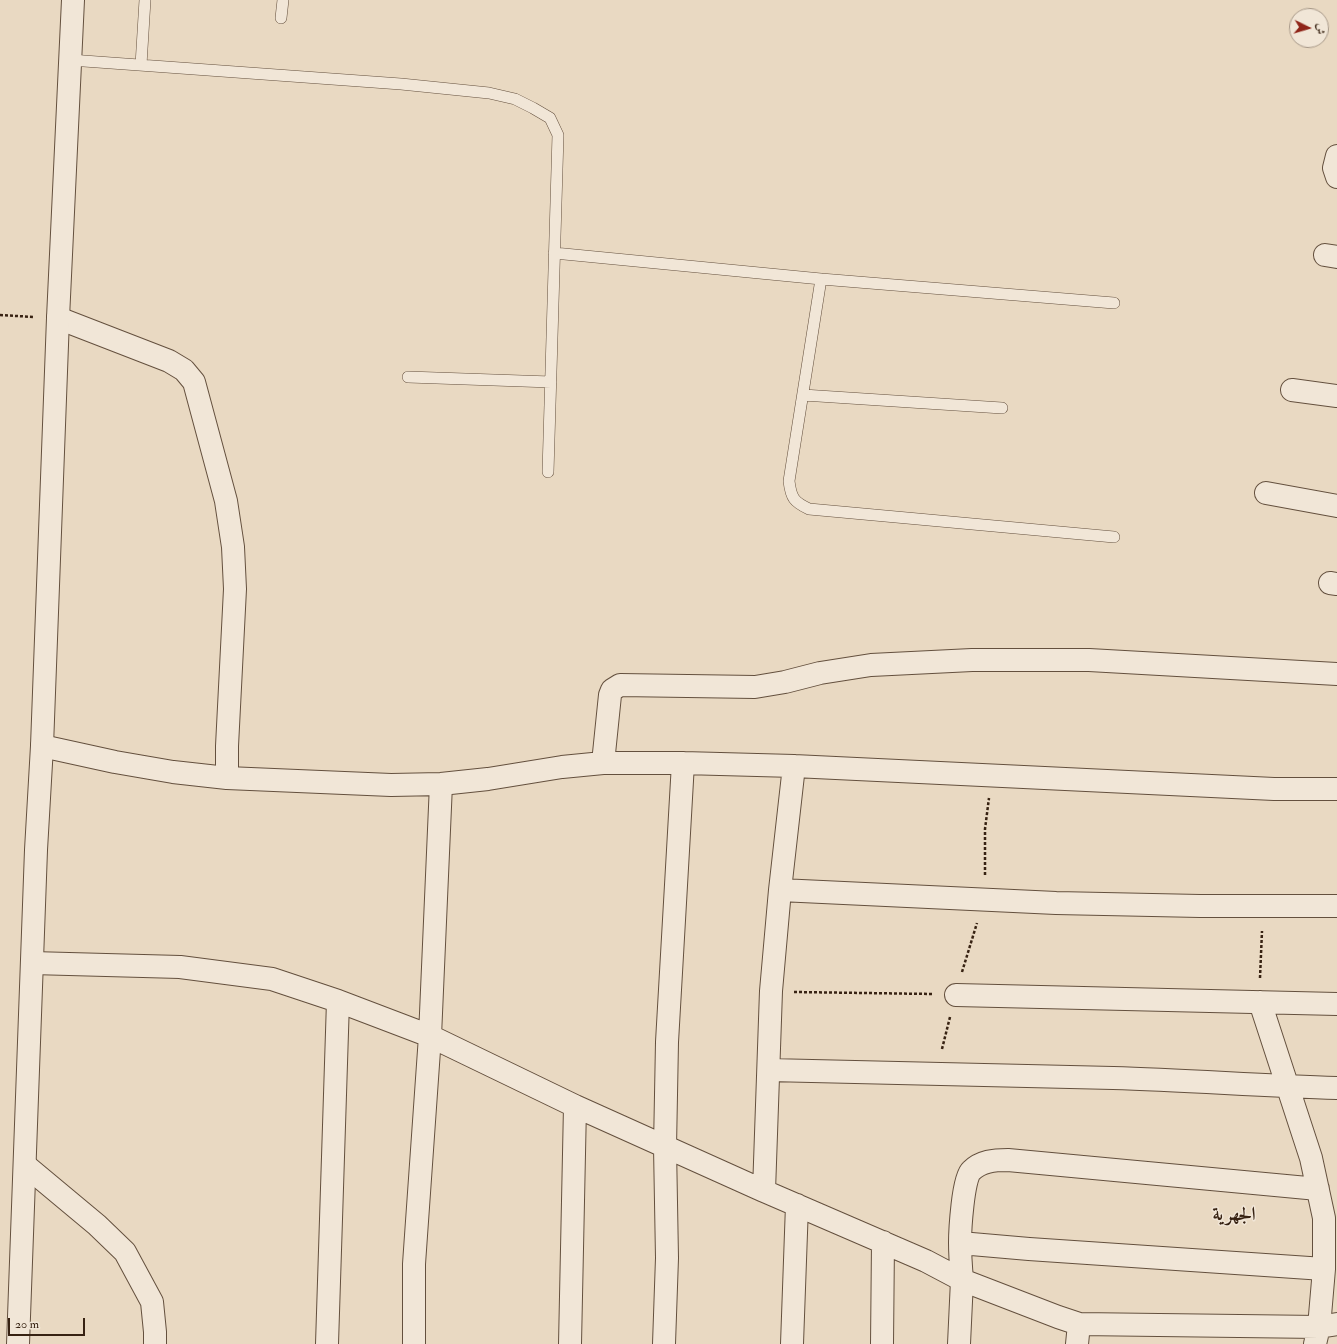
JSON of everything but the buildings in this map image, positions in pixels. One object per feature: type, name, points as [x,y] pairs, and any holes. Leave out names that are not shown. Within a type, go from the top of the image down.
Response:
[{"type":"street","points":[[18,1344],[36,850],[42,746],[58,318],[73,0]]},
{"type":"street","points":[[1337,156],[1334,168],[1337,177]]},
{"type":"street","points":[[58,318],[169,361],[184,370],[194,382],[226,501],[232,547],[235,589],[227,746],[227,778]]},
{"type":"street","points":[[1292,390],[1337,396]]},
{"type":"street","points":[[1266,493],[1337,506]]},
{"type":"street","points":[[603,763],[610,695],[612,690],[620,685],[755,687],[785,682],[820,673],[871,665],[972,660],[1089,660],[1337,674]]},
{"type":"street","points":[[42,746],[115,762],[173,772],[227,778],[391,785],[441,784],[488,779],[562,766],[603,763],[682,763],[794,766],[1274,789],[1337,790]]},
{"type":"street","points":[[664,1344],[667,1258],[665,1147],[667,1042],[682,763]]},
{"type":"street","points":[[764,1191],[771,992],[780,890],[794,766]]},
{"type":"street","points":[[414,1344],[414,1264],[430,1036],[441,784]]},
{"type":"street","points":[[780,890],[1064,904],[1337,906]]},
{"type":"street","points":[[32,963],[180,967],[272,979],[338,1001],[430,1036],[575,1106],[764,1191],[926,1261],[962,1280],[1058,1317],[1078,1334],[1324,1332],[1324,1218],[1311,1158],[1260,1002]]},
{"type":"street","points":[[956,995],[1337,1004]]},
{"type":"street","points":[[327,1344],[338,1001]]},
{"type":"street","points":[[768,1070],[1115,1078],[1337,1088]]},
{"type":"street","points":[[570,1344],[575,1106]]},
{"type":"street","points":[[959,1344],[962,1280],[960,1242],[965,1184],[969,1172],[981,1163],[994,1160],[1008,1160],[1318,1189]]},
{"type":"street","points":[[25,1165],[97,1225],[125,1252],[152,1302],[155,1344]]},
{"type":"street","points":[[792,1344],[797,1205]]},
{"type":"street","points":[[882,1344],[883,1242]]},
{"type":"street","points":[[960,1242],[1029,1249],[1324,1269]]},
{"type":"lane","points":[[141,65],[145,0]]},
{"type":"lane","points":[[281,18],[283,0]]},
{"type":"lane","points":[[70,60],[400,84],[489,93],[515,99],[550,118],[558,135],[548,472]]},
{"type":"lane","points":[[554,253],[821,279],[1114,303]]},
{"type":"lane","points":[[821,279],[789,481],[791,494],[798,504],[809,509],[1114,537]]},
{"type":"lane","points":[[408,377],[551,382]]},
{"type":"lane","points":[[803,395],[1002,408]]},
{"type":"path","points":[[0,314],[58,318]]},
{"type":"path","points":[[936,1075],[956,995],[984,900],[986,829],[992,776]]},
{"type":"path","points":[[1260,1002],[1263,906]]},
{"type":"path","points":[[771,992],[956,995]]},
{"type":"district","name":"الجهرية","points":[[1234,1216]]}]
